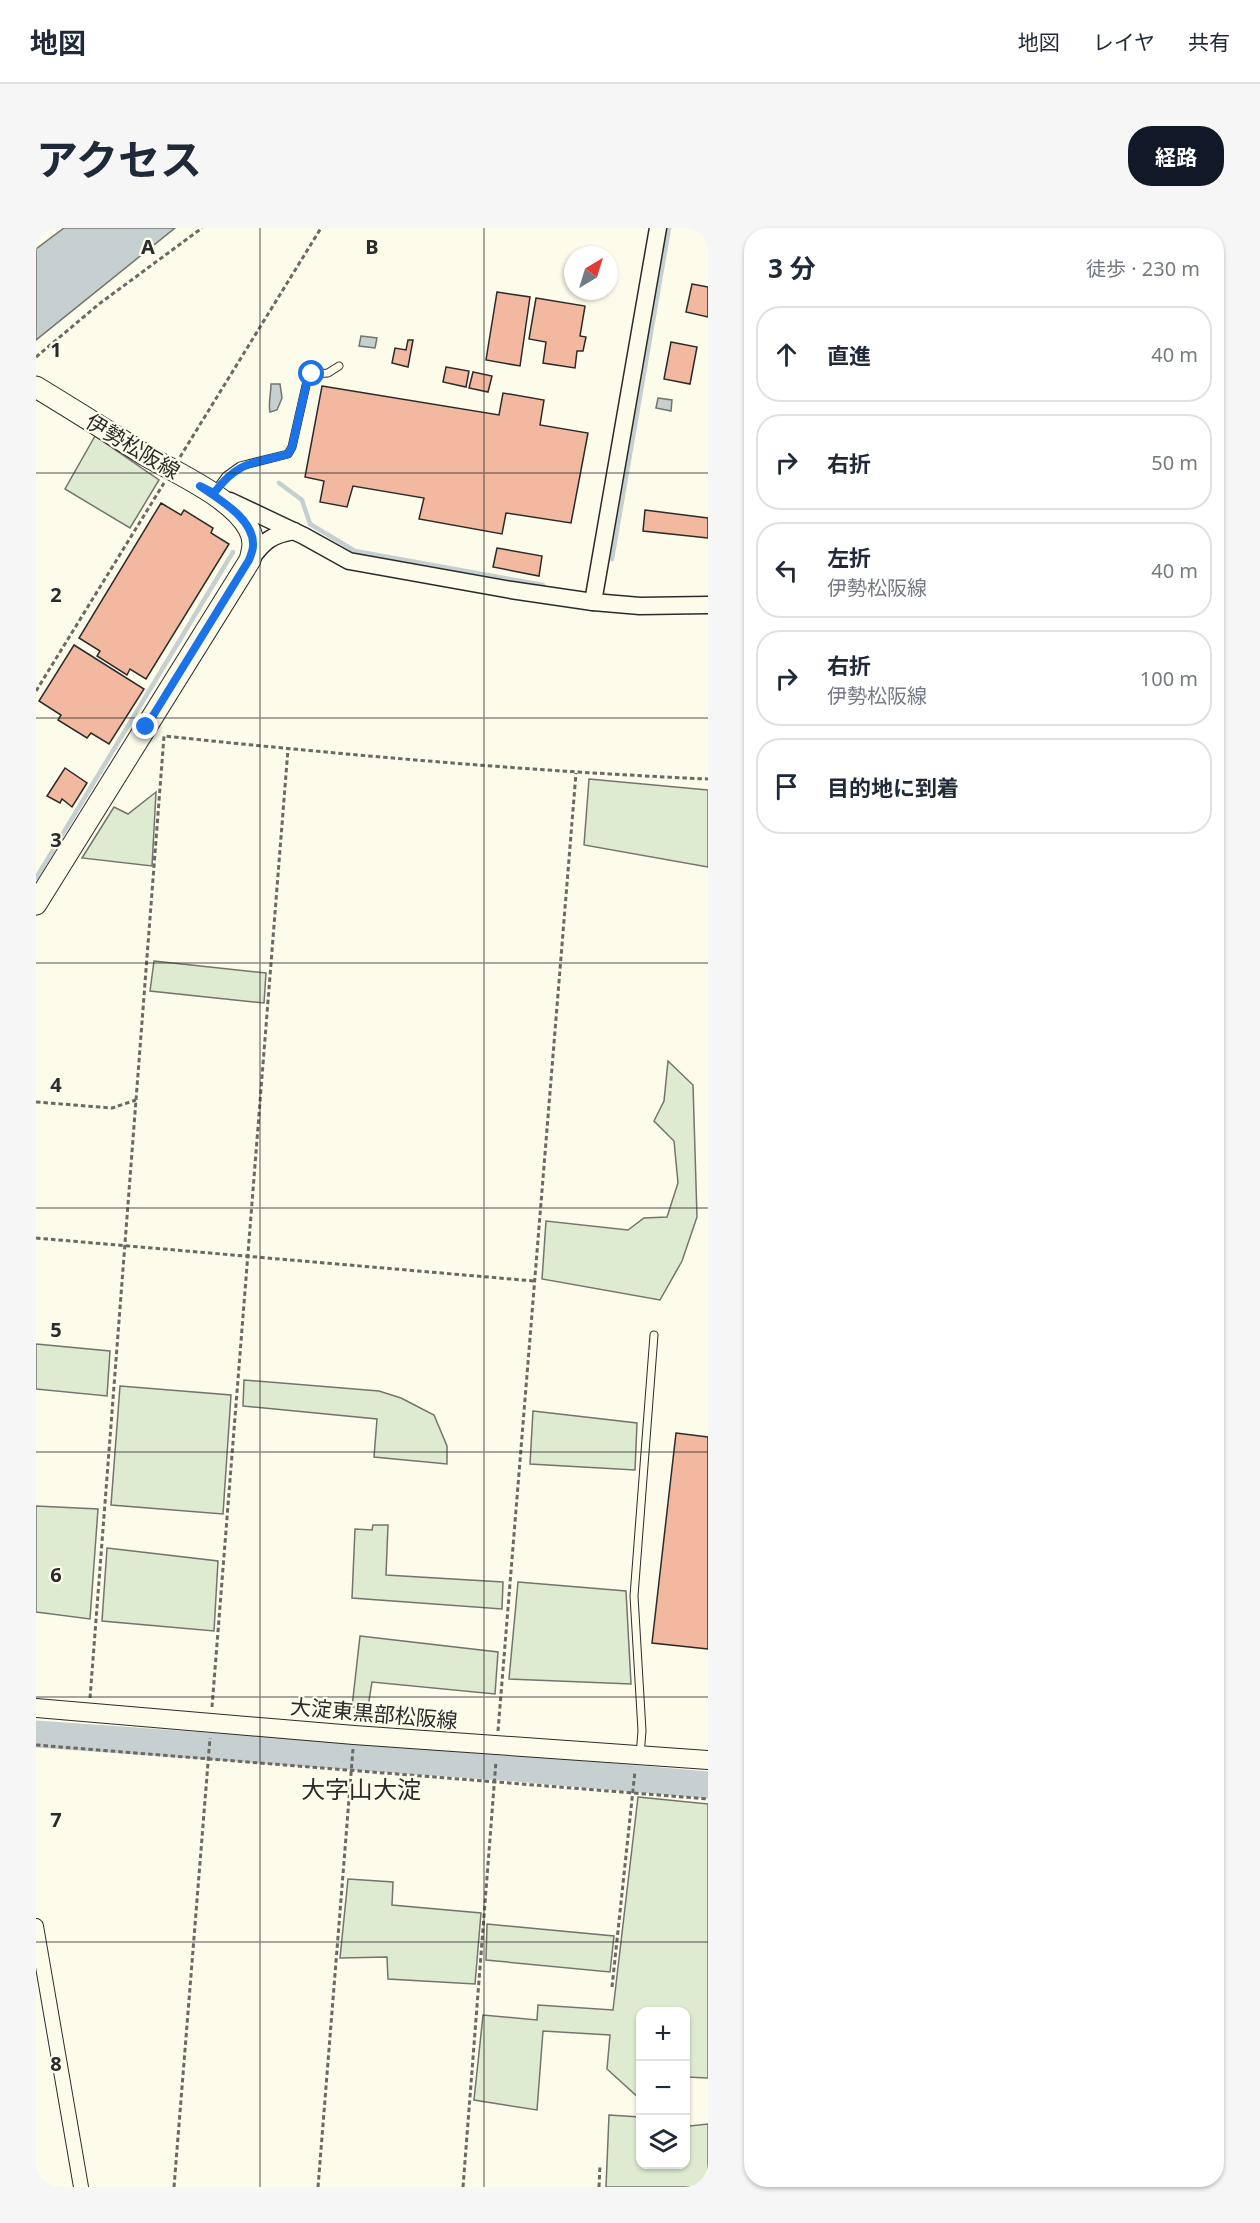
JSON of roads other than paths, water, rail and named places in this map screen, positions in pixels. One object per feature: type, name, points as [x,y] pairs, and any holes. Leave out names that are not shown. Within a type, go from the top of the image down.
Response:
[{"type":"main road","name":"伊勢松阪線","points":[[36,387],[207,489],[238,515],[250,530],[253,546],[249,560],[36,904]]},
{"type":"main road","name":"大淀東黒部松阪線","points":[[36,1708],[211,1727],[638,1762],[708,1760]]},
{"type":"street","points":[[593,602],[658,228]]},
{"type":"street","points":[[207,489],[265,519],[294,531],[349,561],[593,602],[640,606],[708,605]]},
{"type":"street","points":[[249,560],[267,540],[276,534],[294,531]]},
{"type":"street","points":[[36,1926],[81,2187]]},
{"type":"lane","points":[[207,489],[240,466],[288,454],[292,447],[307,381],[312,374],[328,373],[339,366]]},
{"type":"lane","points":[[638,1762],[642,1731],[634,1596],[654,1335]]},
{"type":"waterway","points":[[612,559],[669,228]]},
{"type":"waterway","points":[[279,483],[302,500],[310,524],[355,551],[543,585]]},
{"type":"waterway","points":[[36,878],[233,552]]},
{"type":"waterway","points":[[36,1734],[502,1767],[708,1785]]},
{"type":"district","name":"大字山大淀","points":[[361,1788]]}]
